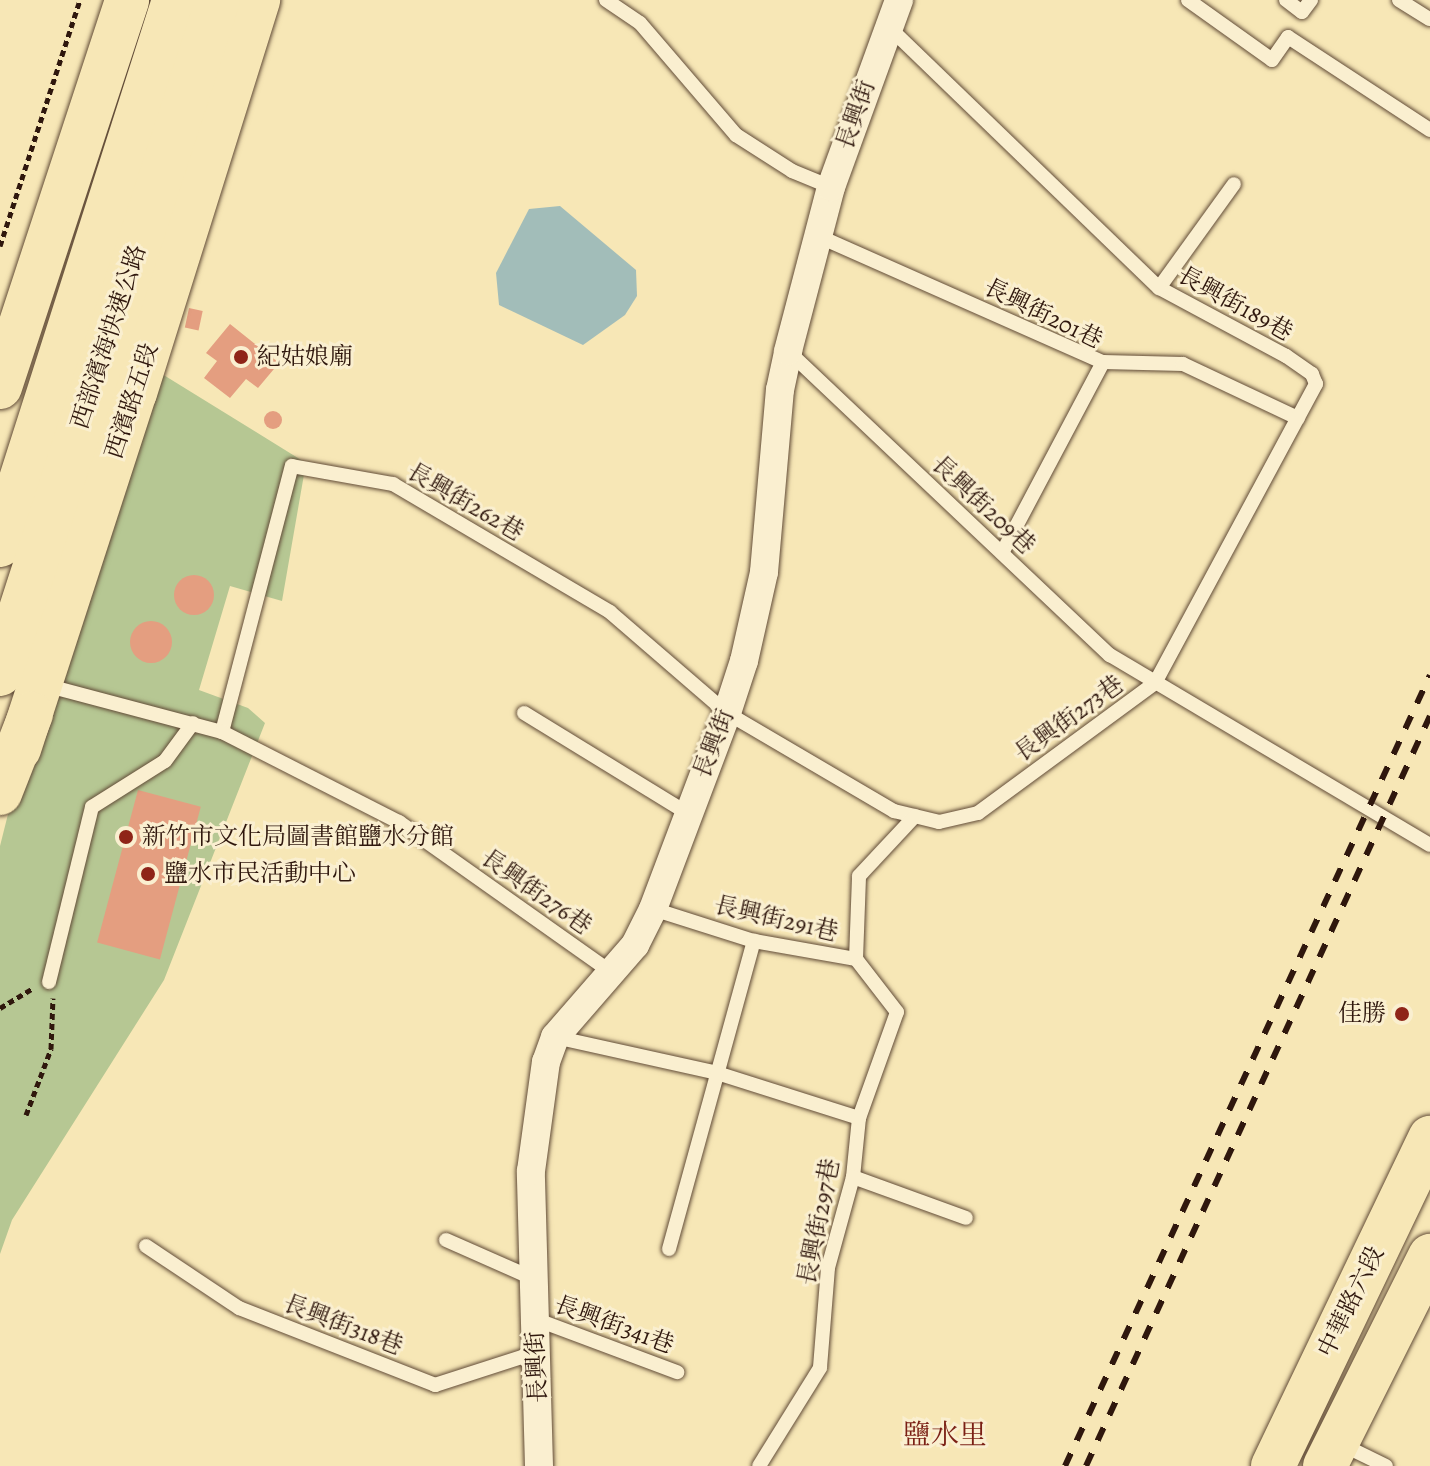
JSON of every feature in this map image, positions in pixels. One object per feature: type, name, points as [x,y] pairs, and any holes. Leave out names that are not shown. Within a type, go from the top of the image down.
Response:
[{"type":"main road","points":[[0,387],[127,0]]},
{"type":"main road","name":"西部濱海快速公路","points":[[0,545],[174,0]]},
{"type":"main road","name":"西部濱海快速公路","points":[[24,691],[218,0]]},
{"type":"main road","name":"西濱路五段","points":[[0,800],[24,691],[258,0]]},
{"type":"main road","points":[[0,793],[24,691]]},
{"type":"main road","name":"中華路六段","points":[[1273,1466],[1430,1138]]},
{"type":"main road","name":"中華路六段","points":[[1331,1454],[1430,1256]]},
{"type":"street","name":"長興街","points":[[539,1466],[532,1278],[532,1151],[546,1062],[555,1037],[614,974],[635,945],[653,909],[727,713],[744,661],[764,572],[780,390],[788,351],[831,187],[893,13]]},
{"type":"lane","points":[[606,0],[640,23],[736,135],[792,171],[831,187]]},
{"type":"lane","points":[[1188,0],[1272,60],[1306,6],[1286,0]]},
{"type":"lane","points":[[1399,0],[1430,19]]},
{"type":"lane","name":"長興街189巷","points":[[893,13],[1022,160],[1159,288],[1286,356],[1312,374],[1316,384],[1155,683]]},
{"type":"lane","points":[[1288,37],[1430,130]]},
{"type":"lane","points":[[1159,288],[1234,184]]},
{"type":"lane","name":"長興街201巷","points":[[818,236],[1103,362],[1002,553]]},
{"type":"lane","name":"長興街209巷","points":[[788,351],[1110,655],[1155,683]]},
{"type":"lane","points":[[1103,362],[1183,364],[1298,418]]},
{"type":"lane","name":"長興街262巷","points":[[222,732],[292,466],[393,484],[610,612],[727,713]]},
{"type":"lane","name":"長興街273巷","points":[[727,713],[894,811],[939,822],[978,813],[1155,683],[1430,845]]},
{"type":"lane","points":[[24,691],[193,723],[222,732]]},
{"type":"lane","points":[[524,713],[687,813]]},
{"type":"lane","points":[[49,982],[92,807],[165,761],[193,723]]},
{"type":"lane","name":"長興街276巷","points":[[222,732],[399,822],[614,974]]},
{"type":"lane","points":[[856,959],[859,876],[915,816]]},
{"type":"lane","name":"長興街291巷","points":[[653,909],[754,941],[856,959],[897,1012],[859,1118]]},
{"type":"lane","points":[[669,1249],[754,941]]},
{"type":"lane","points":[[555,1037],[717,1073],[859,1118]]},
{"type":"lane","name":"長興街297巷","points":[[759,1466],[820,1368],[828,1268],[853,1177],[859,1118]]},
{"type":"lane","points":[[853,1177],[966,1218]]},
{"type":"lane","points":[[446,1240],[532,1278]]},
{"type":"lane","name":"長興街318巷","points":[[146,1246],[239,1308],[435,1385],[537,1352]]},
{"type":"lane","name":"長興街341巷","points":[[535,1319],[677,1372]]},
{"type":"lane","points":[[1331,1454],[1386,1466]]},
{"type":"path","points":[[0,246],[80,0]]},
{"type":"path","points":[[0,1008],[49,982],[55,1009],[51,1049],[26,1115]]},
{"type":"green space","points":[[162,374],[306,463],[282,601],[230,586],[199,690],[248,708],[265,723],[164,980],[12,1220],[0,1254],[0,846],[41,683]]},
{"type":"water","points":[[560,206],[636,270],[637,296],[625,315],[583,345],[499,305],[496,273],[529,209]]},
{"type":"building","points":[[189,308],[203,311],[199,330],[185,328]]},
{"type":"building","name":"紀姑娘廟","points":[[230,324],[279,363],[258,388],[246,379],[230,398],[204,378],[217,361],[206,353]]},
{"type":"building","points":[[273,411],[282,420],[273,429],[264,420]]},
{"type":"building","points":[[194,575],[208,581],[214,595],[208,609],[194,615],[180,609],[174,595],[180,581]]},
{"type":"building","points":[[151,621],[166,627],[172,642],[166,657],[151,663],[136,657],[130,642],[136,627]]},
{"type":"building","name":"鹽水市民活動中心","points":[[138,790],[201,807],[160,959],[97,943]]},
{"type":"railway","points":[[1065,1466],[1430,675]]},
{"type":"railway","points":[[1086,1466],[1430,716]]},
{"type":"place","name":"紀姑娘廟","points":[[241,357]]},
{"type":"place","name":"新竹市文化局圖書館鹽水分館","points":[[126,837]]},
{"type":"place","name":"鹽水市民活動中心","points":[[148,874]]},
{"type":"place","name":"佳勝","points":[[1402,1014]]},
{"type":"district","name":"鹽水里","points":[[945,1435]]}]
